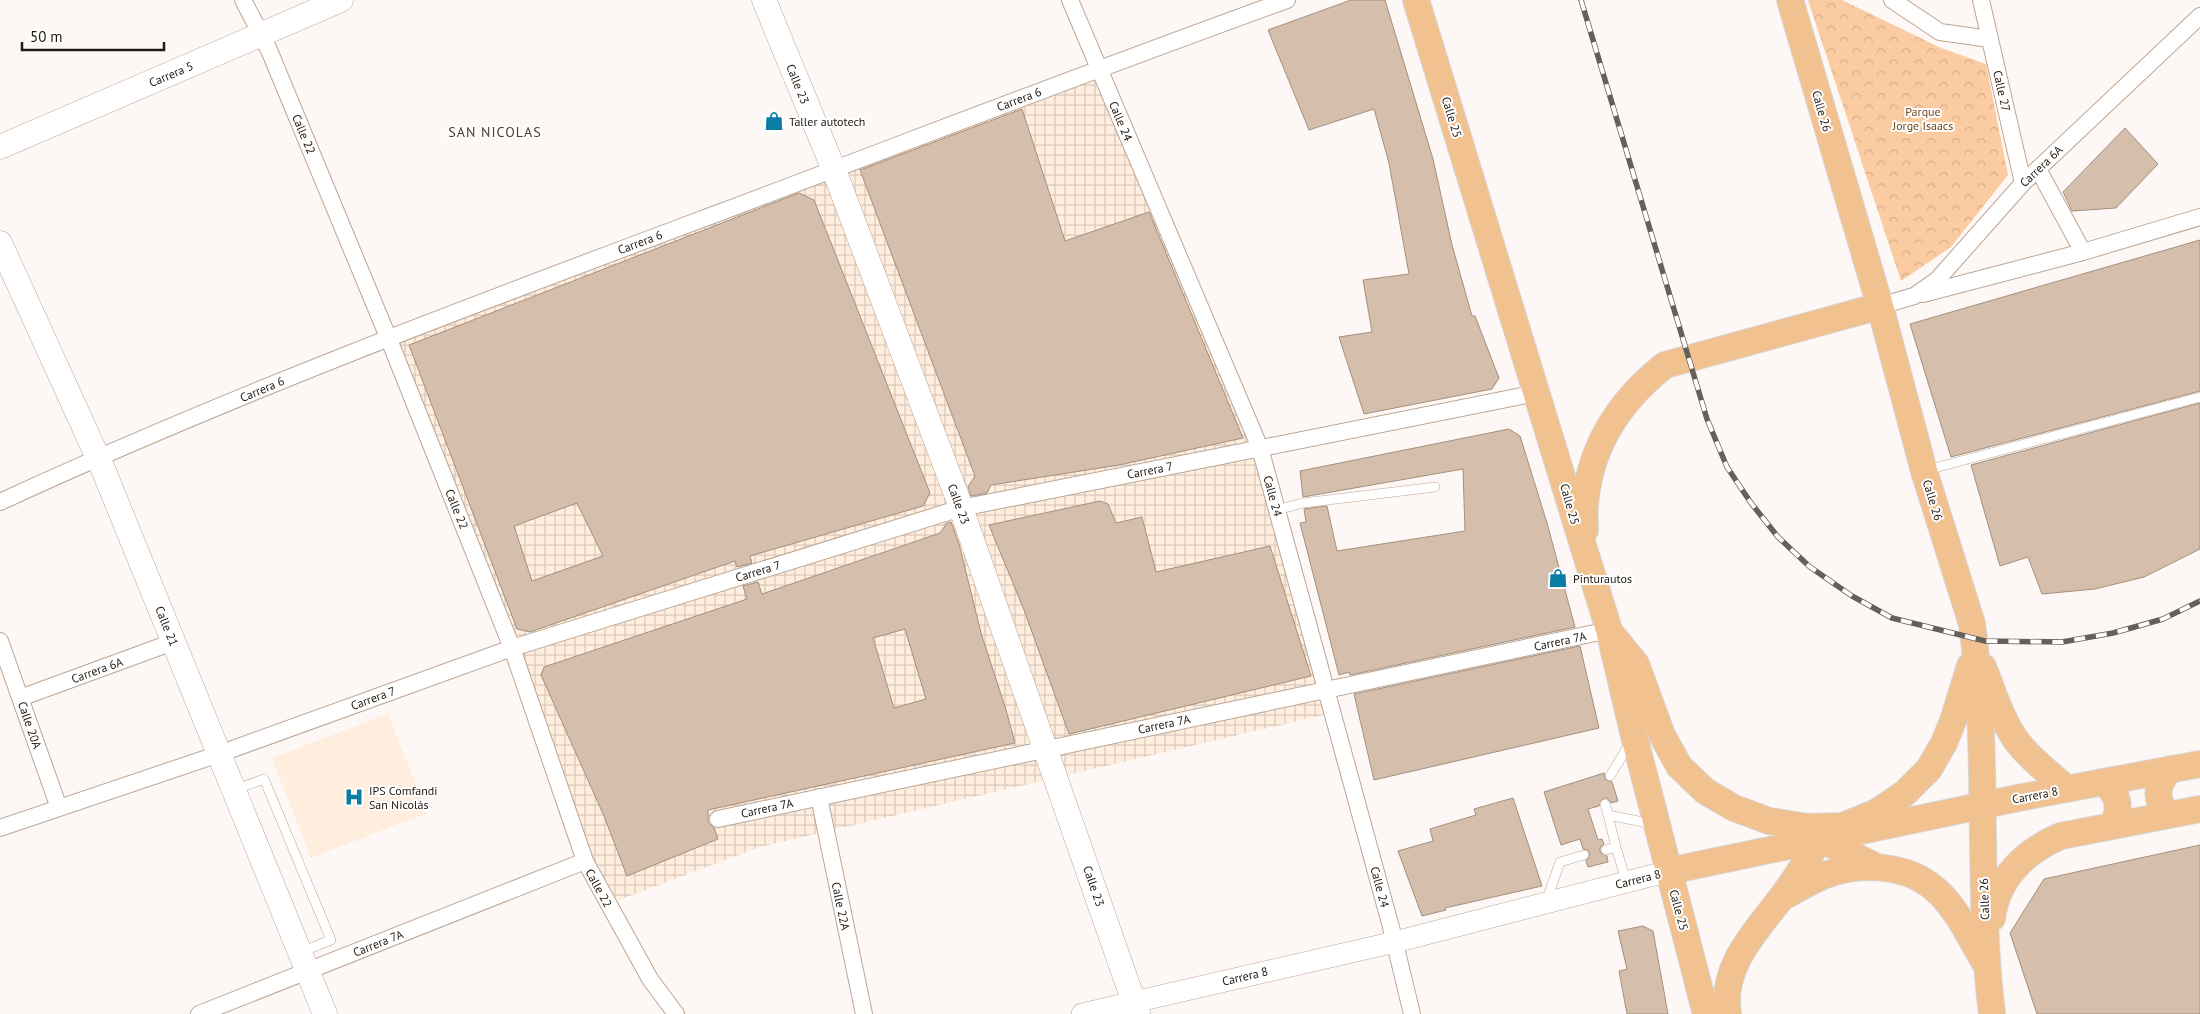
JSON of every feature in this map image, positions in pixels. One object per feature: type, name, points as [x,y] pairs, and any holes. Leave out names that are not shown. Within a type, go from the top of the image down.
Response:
[{"type":"main road","name":"Carrera 5","points":[[0,147],[341,0]]},
{"type":"main road","name":"Calle 23","points":[[764,0],[834,170],[961,508],[1136,1008]]},
{"type":"main road","name":"Calle 25","points":[[1416,0],[1609,630],[1634,736],[1659,825],[1706,1014]]},
{"type":"main road","name":"Calle 26","points":[[1790,0],[1880,306],[1924,471],[1972,624],[1983,806],[1986,964],[1992,1014]]},
{"type":"main road","name":"Calle 21","points":[[0,243],[98,457],[324,1014]]},
{"type":"main road","points":[[1587,560],[1584,514],[1588,482],[1600,443],[1619,411],[1645,382],[1666,365],[1687,357],[1880,306]]},
{"type":"main road","points":[[1609,630],[1636,664],[1662,736],[1679,766],[1705,791],[1734,808],[1769,821],[1808,827],[1843,826],[1877,812],[1905,793],[1929,769],[1944,743],[1953,721],[1975,650]]},
{"type":"main road","points":[[1975,650],[2004,717],[2018,743],[2040,766],[2067,789]]},
{"type":"main road","name":"Carrera 8","points":[[1669,871],[2067,789],[2200,764]]},
{"type":"main road","points":[[2168,815],[2161,807],[2158,792],[2162,777],[2170,769]]},
{"type":"main road","points":[[2102,782],[2115,793],[2118,802],[2118,810],[2112,826]]},
{"type":"main road","points":[[1986,964],[1993,908],[2003,883],[2019,862],[2038,847],[2061,836],[2200,809]]},
{"type":"main road","points":[[1728,1014],[1726,1002],[1728,984],[1735,967],[1754,932],[1782,898],[1820,840],[1877,867]]},
{"type":"main road","points":[[1782,898],[1822,876],[1857,867],[1877,867],[1905,872],[1936,890],[1956,915],[1986,964]]},
{"type":"street","name":"Calle 22","points":[[243,0],[262,34],[388,337],[512,648],[585,862],[650,979],[676,1014]]},
{"type":"street","name":"Calle 24","points":[[1070,0],[1260,448],[1395,942],[1412,1014]]},
{"type":"street","name":"Carrera 6","points":[[0,502],[98,457],[388,337],[834,170],[1099,68],[1287,0]]},
{"type":"street","points":[[1892,0],[1940,32],[1990,38]]},
{"type":"street","name":"Calle 27","points":[[1981,0],[2023,183]]},
{"type":"street","name":"Carrera 6A","points":[[1880,306],[1914,296],[1937,280],[2023,183],[2200,16]]},
{"type":"street","points":[[2038,169],[2083,252]]},
{"type":"street","points":[[1914,296],[2083,252],[2200,217]]},
{"type":"street","name":"Carrera 7","points":[[0,828],[219,754],[512,648],[961,508],[1537,392]]},
{"type":"street","name":"Carrera 7A","points":[[718,819],[1609,630]]},
{"type":"street","name":"Calle 20A","points":[[0,641],[59,808]]},
{"type":"street","name":"Carrera 6A","points":[[20,698],[173,642]]},
{"type":"street","name":"Calle 22A","points":[[819,797],[864,1014]]},
{"type":"street","name":"Carrera 7A","points":[[199,1014],[304,962],[585,862]]},
{"type":"street","name":"Carrera 8","points":[[1082,1014],[1136,1008],[1669,871]]},
{"type":"lane","points":[[1924,471],[2200,397]]},
{"type":"lane","points":[[1276,510],[1303,503],[1435,487]]},
{"type":"lane","points":[[1610,776],[1634,736]]},
{"type":"lane","points":[[234,790],[264,778],[331,940],[304,962]]},
{"type":"lane","points":[[1605,804],[1626,881]]},
{"type":"lane","points":[[1608,815],[1659,825]]},
{"type":"lane","points":[[1606,850],[1616,847]]},
{"type":"lane","points":[[1546,902],[1560,862],[1584,856]]},
{"type":"shaded area","points":[[1099,68],[1260,448],[1332,713],[760,847],[608,904],[388,337]]},
{"type":"shaded area","name":"IPS Comfandi San Nicolás","points":[[388,714],[427,813],[311,858],[272,758]]},
{"type":"green space","name":"Parque Jorge Isaacs","points":[[1808,0],[1842,0],[1941,48],[1986,64],[2008,175],[1951,247],[1901,281]]},
{"type":"building","points":[[1351,0],[1385,0],[1433,159],[1452,245],[1472,316],[1475,316],[1499,378],[1492,389],[1364,414],[1339,337],[1372,332],[1363,280],[1409,274],[1389,163],[1374,109],[1309,130],[1268,30]]},
{"type":"building","points":[[1022,109],[1065,241],[1149,212],[1243,438],[1119,465],[991,485],[987,493],[971,496],[968,487],[975,476],[860,170]]},
{"type":"building","points":[[2125,128],[2158,164],[2116,208],[2072,211],[2063,192]]},
{"type":"building","points":[[799,193],[814,200],[930,493],[923,506],[750,556],[752,563],[737,567],[735,561],[530,632],[517,629],[409,345]],"holes":[[[577,503],[603,556],[532,581],[514,526]]]},
{"type":"building","points":[[2200,240],[2200,391],[1951,457],[1910,324]]},
{"type":"building","points":[[2200,403],[2200,549],[2144,577],[2095,589],[2042,594],[2028,557],[2000,566],[1971,465]]},
{"type":"building","points":[[1509,429],[1520,436],[1547,523],[1575,627],[1350,675],[1349,672],[1339,675],[1300,523],[1306,522],[1304,509],[1327,506],[1337,551],[1465,531],[1463,469],[1303,497],[1300,471]]},
{"type":"building","points":[[1100,501],[1108,504],[1116,523],[1142,517],[1156,572],[1270,546],[1311,676],[1069,734],[1024,610],[989,525]]},
{"type":"building","points":[[951,522],[959,544],[981,633],[1015,743],[708,810],[708,822],[714,828],[718,839],[627,876],[604,816],[541,675],[544,667],[747,599],[743,586],[758,582],[762,594],[940,533],[947,523]],"holes":[[[905,629],[926,699],[894,708],[873,638]]]},
{"type":"building","points":[[1580,646],[1599,728],[1374,780],[1354,694]]},
{"type":"building","points":[[1604,773],[1605,779],[1612,782],[1618,801],[1611,803],[1607,798],[1603,798],[1599,806],[1588,809],[1598,840],[1602,839],[1604,844],[1600,848],[1600,852],[1607,856],[1608,862],[1588,867],[1586,861],[1590,854],[1588,850],[1583,849],[1580,839],[1561,845],[1544,792]]},
{"type":"building","points":[[1513,798],[1542,886],[1445,908],[1446,910],[1422,916],[1398,851],[1433,841],[1430,829],[1476,815],[1474,809]]},
{"type":"building","points":[[2200,845],[2200,1014],[2037,1014],[2010,933],[2044,879]]},
{"type":"building","points":[[1643,926],[1653,931],[1668,1014],[1627,1014],[1619,971],[1627,969],[1618,931]]},
{"type":"railway","points":[[1581,0],[1707,419],[1727,467],[1751,503],[1778,537],[1810,567],[1852,596],[1892,618],[1985,641],[2062,642],[2113,633],[2163,619],[2200,601]]},
{"type":"place","name":"Taller autotech","points":[[774,121]]},
{"type":"place","name":"Pinturautos","points":[[1558,578]]},
{"type":"place","name":"IPS Comfandi San Nicolás","points":[[354,797]]},
{"type":"district","name":"SAN NICOLAS","points":[[495,132]]}]
